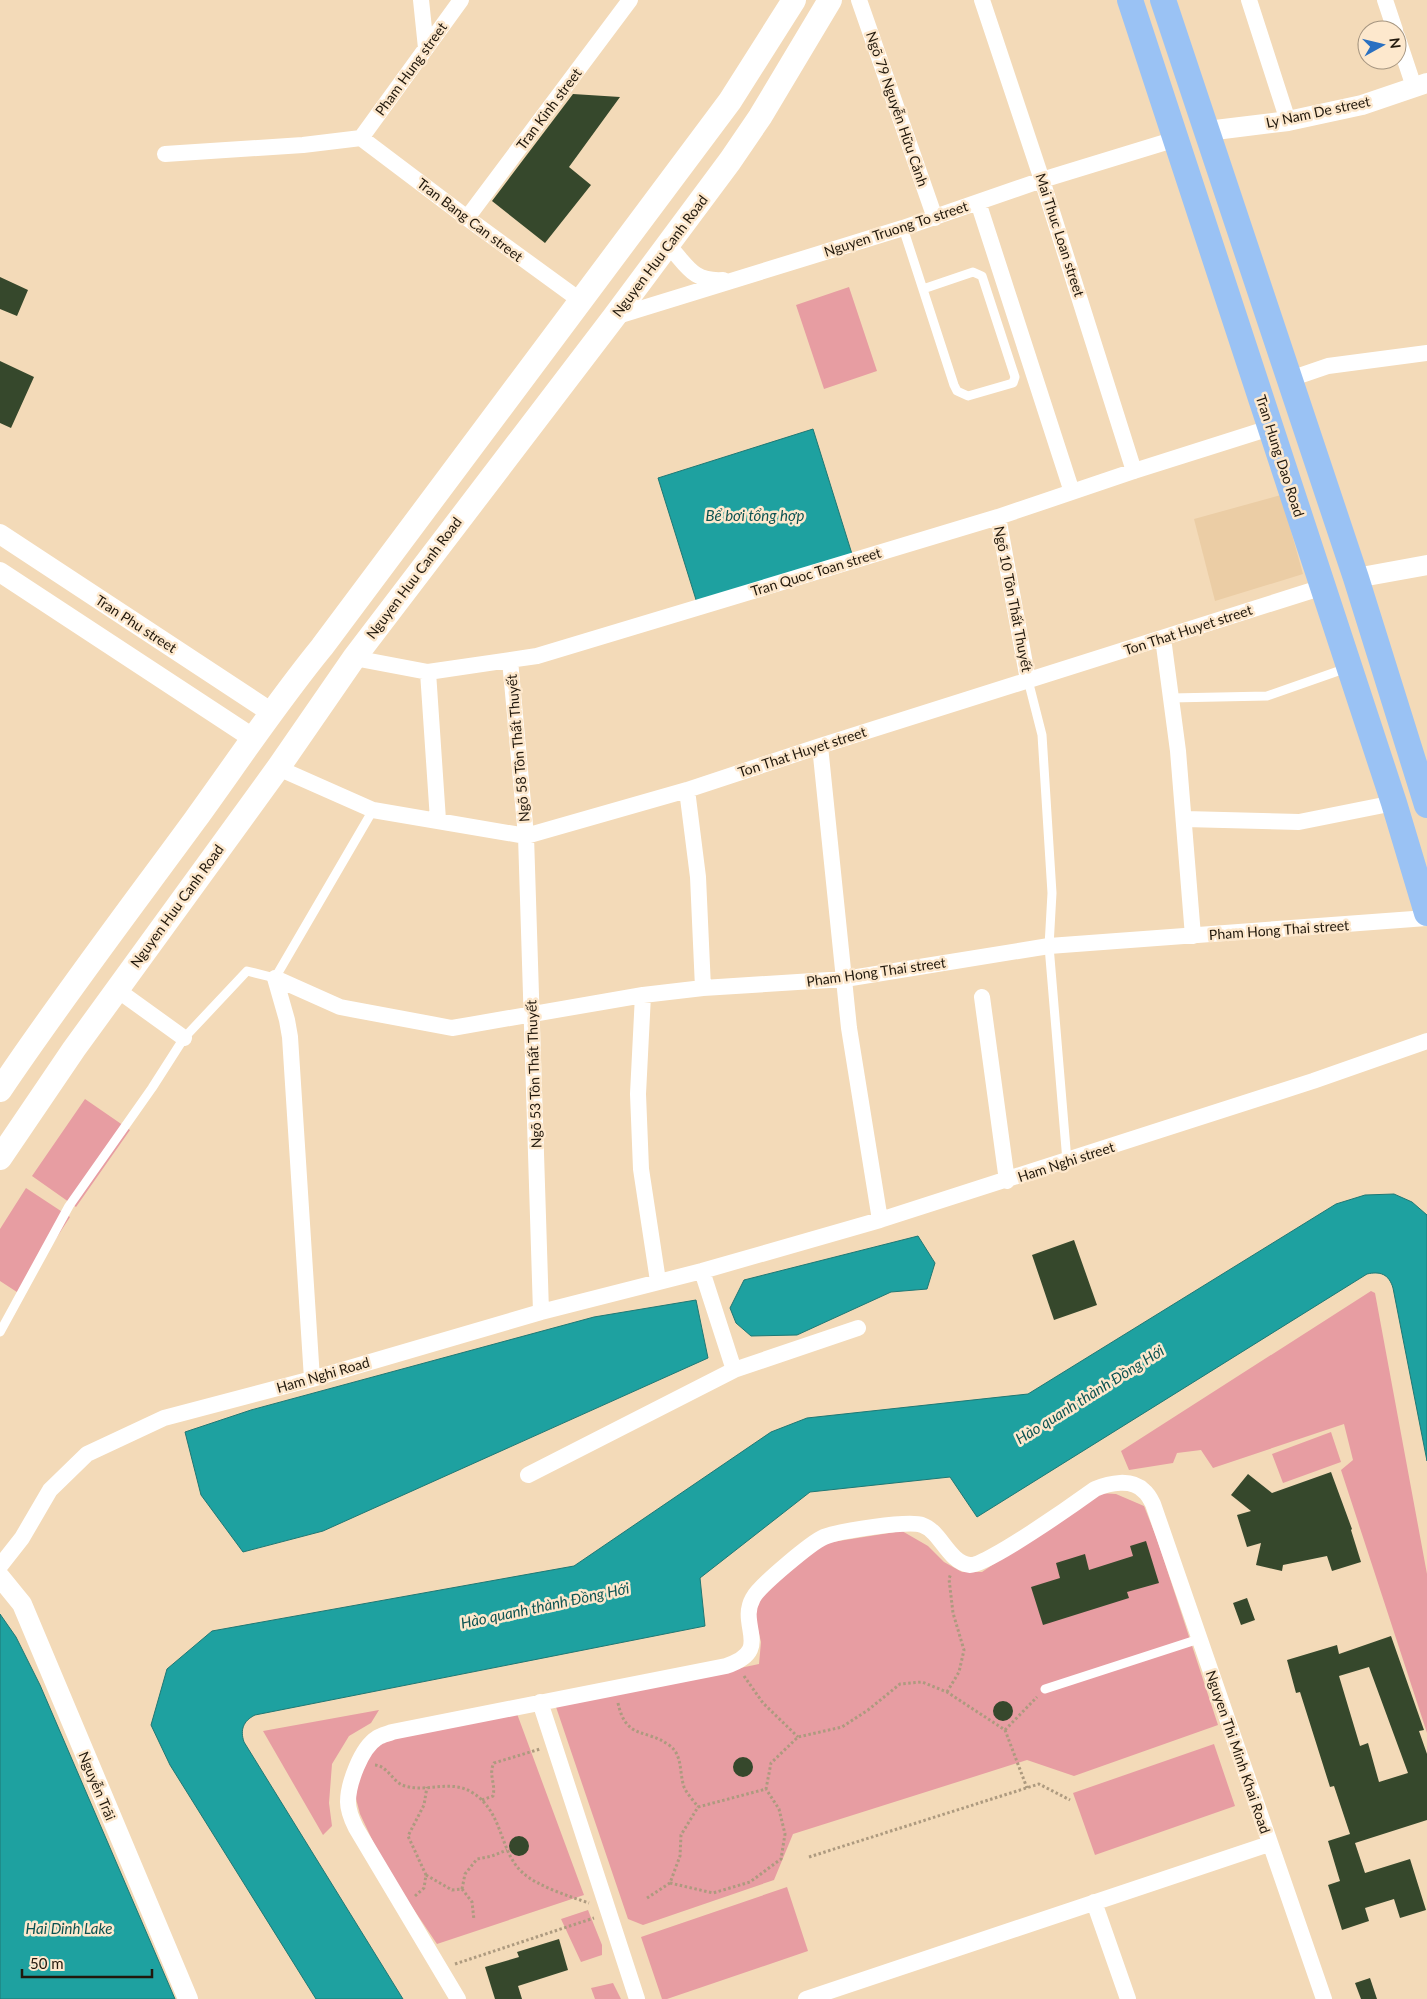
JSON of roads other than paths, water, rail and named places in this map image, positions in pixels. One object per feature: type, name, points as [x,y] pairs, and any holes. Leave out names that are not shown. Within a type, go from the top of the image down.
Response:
[{"type":"main road","points":[[0,1090],[82,973],[252,742],[293,682],[322,647],[730,102],[794,0]]},
{"type":"main road","name":"Nguyen Huu Canh Road","points":[[1,1153],[116,989],[278,768],[354,658],[614,317],[730,161],[755,124],[830,0]]},
{"type":"main road","name":"Tran Hung Dao Road","points":[[1130,0],[1394,803],[1427,912]]},
{"type":"main road","points":[[1163,0],[1356,578],[1427,805]]},
{"type":"main road","points":[[1176,139],[1207,131]]},
{"type":"main road","points":[[642,220],[668,245]]},
{"type":"main road","points":[[581,301],[614,317]]},
{"type":"main road","points":[[1323,588],[1356,578]]},
{"type":"main road","points":[[252,742],[278,768]]},
{"type":"street","points":[[422,0],[426,48]]},
{"type":"street","name":"Pham Hung street","points":[[361,138],[461,0]]},
{"type":"street","name":"Tran Kinh street","points":[[467,218],[630,0]]},
{"type":"street","name":"Ngõ 79 Nguyễn Hữu Cảnh","points":[[859,0],[935,218]]},
{"type":"street","name":"Mai Thuc Loan street","points":[[982,0],[1042,180],[1134,471]]},
{"type":"street","points":[[1249,0],[1288,121]]},
{"type":"street","points":[[1385,0],[1392,20]]},
{"type":"street","points":[[1407,57],[1420,85]]},
{"type":"street","name":"Ly Nam De street","points":[[1207,131],[1288,121],[1362,105],[1420,85]]},
{"type":"street","points":[[165,154],[303,145],[361,138]]},
{"type":"street","name":"Tran Bang Can street","points":[[361,138],[581,301]]},
{"type":"street","name":"Nguyen Truong To street","points":[[614,317],[904,228],[1042,180],[1176,139]]},
{"type":"street","points":[[978,202],[1072,492]]},
{"type":"street","points":[[668,245],[697,276],[711,281],[738,279]]},
{"type":"street","points":[[1290,379],[1328,366],[1427,354]]},
{"type":"street","name":"Tran Quoc Toan street","points":[[354,658],[428,672],[537,656],[998,517],[1270,428]]},
{"type":"street","name":"Ngõ 10 Tôn Thất Thuyết","points":[[998,517],[1028,680]]},
{"type":"street","name":"Tran Phu street","points":[[0,534],[272,713]]},
{"type":"street","points":[[1356,578],[1427,564]]},
{"type":"street","points":[[0,572],[252,742]]},
{"type":"street","name":"Ton That Huyet street","points":[[278,768],[373,810],[526,836],[687,790],[820,746],[1323,588]]},
{"type":"street","points":[[1163,638],[1185,819],[1193,936]]},
{"type":"street","name":"Ngõ 58 Tôn Thất Thuyết","points":[[510,660],[526,836]]},
{"type":"street","points":[[428,672],[438,820]]},
{"type":"street","points":[[820,746],[854,1061],[880,1220]]},
{"type":"street","points":[[687,790],[698,877],[703,988]]},
{"type":"street","points":[[1185,819],[1299,822],[1394,803]]},
{"type":"street","name":"Ngõ 53 Tôn Thất Thuyết","points":[[526,836],[541,1312]]},
{"type":"street","name":"Pham Hong Thai street","points":[[275,978],[340,1007],[452,1028],[642,994],[845,979],[1050,946],[1427,918]]},
{"type":"street","points":[[275,978],[290,1037],[312,1379]]},
{"type":"street","points":[[116,989],[184,1038]]},
{"type":"street","points":[[642,994],[638,1094],[641,1169],[658,1281]]},
{"type":"street","points":[[982,997],[1006,1181]]},
{"type":"street","name":"Ham Nghi street","points":[[702,1271],[880,1220],[1006,1181],[1313,1081],[1427,1041]]},
{"type":"street","points":[[702,1271],[734,1370]]},
{"type":"street","name":"Ham Nghi Road","points":[[0,1566],[22,1538],[50,1490],[87,1454],[164,1418],[312,1379],[541,1312],[702,1271]]},
{"type":"street","points":[[528,1474],[734,1370],[858,1328]]},
{"type":"street","name":"Nguyen Thi Minh Khai Road","points":[[540,1702],[739,1662],[747,1656],[750,1649],[749,1614],[752,1598],[795,1558],[823,1537],[850,1531],[921,1524],[933,1532],[956,1558],[968,1566],[977,1565],[996,1555],[1107,1484],[1122,1483],[1135,1485],[1144,1490],[1154,1504],[1269,1844],[1324,1999]]},
{"type":"street","name":"Nguyễn Trãi","points":[[0,1577],[22,1604],[180,1984],[188,1999]]},
{"type":"street","points":[[458,1999],[350,1815],[348,1800],[357,1763],[365,1749],[376,1738],[392,1732],[540,1702],[637,1999]]},
{"type":"street","points":[[806,1999],[829,1995],[1094,1902],[1269,1844]]},
{"type":"street","points":[[1094,1902],[1128,1999]]},
{"type":"lane","points":[[904,228],[957,391],[968,396],[1013,383],[1015,377],[982,276],[972,272],[924,288]]},
{"type":"lane","points":[[1171,698],[1267,696],[1349,668]]},
{"type":"lane","points":[[1028,680],[1042,735],[1052,893],[1050,946],[1067,1161]]},
{"type":"lane","points":[[0,1332],[69,1206],[152,1088],[184,1038],[247,971],[275,978],[373,810]]},
{"type":"lane","points":[[1045,1689],[1200,1639]]},
{"type":"water","name":"Bể bơi tổng hợp","points":[[813,429],[852,554],[697,603],[658,478]]},
{"type":"water","name":"Hào quanh thành Đồng Hới","points":[[1394,1194],[1412,1202],[1427,1215],[1427,1461],[1393,1288],[1389,1279],[1380,1273],[1367,1274],[977,1517],[950,1477],[810,1492],[700,1578],[705,1626],[251,1717],[244,1726],[242,1734],[244,1742],[403,1999],[316,1999],[170,1765],[151,1725],[167,1669],[212,1631],[574,1566],[771,1432],[807,1418],[1028,1394],[1336,1204],[1365,1195]]},
{"type":"water","points":[[918,1236],[935,1263],[927,1289],[891,1292],[797,1335],[751,1336],[736,1323],[730,1308],[744,1280]]},
{"type":"water","points":[[696,1300],[708,1358],[323,1531],[243,1552],[201,1495],[185,1432],[251,1410],[594,1317]]},
{"type":"water","name":"Hai Dinh Lake","points":[[0,1614],[16,1637],[40,1685],[175,1999],[0,1999]]}]
